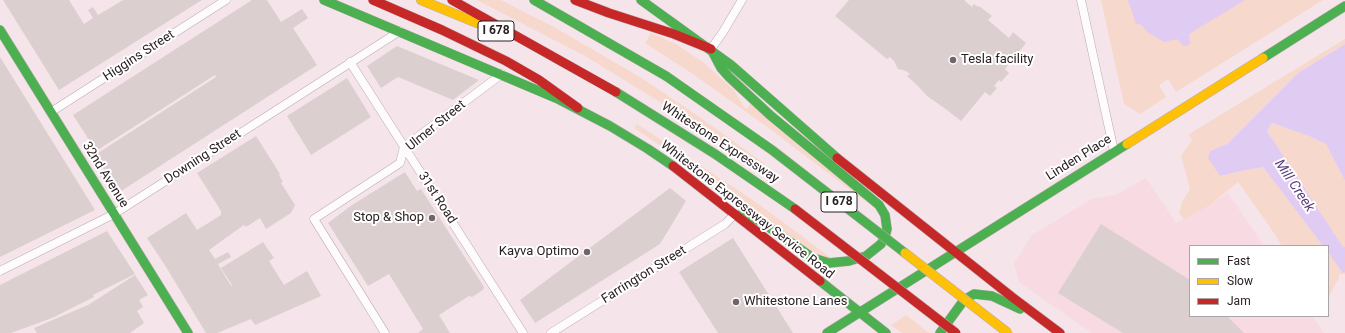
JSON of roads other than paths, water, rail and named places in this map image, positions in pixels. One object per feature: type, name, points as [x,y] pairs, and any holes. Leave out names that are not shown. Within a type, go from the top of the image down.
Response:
[{"type":"main road","name":"Whitestone Expressway Service Road","points":[[324,0],[502,74],[578,108],[610,126],[696,183],[734,215],[886,333]]},
{"type":"main road","points":[[373,0],[453,35],[506,61],[539,80],[578,108]]},
{"type":"main road","name":"I 678","points":[[421,0],[509,37],[570,66]]},
{"type":"main road","name":"Whitestone Expressway","points":[[452,0],[624,97],[683,133],[795,210],[956,333]]},
{"type":"main road","name":"Whitestone Expressway","points":[[534,0],[666,76],[710,106],[772,150],[1008,333]]},
{"type":"main road","points":[[575,0],[609,13],[674,34],[711,49],[721,68],[729,77],[774,118],[879,205],[886,215],[887,229],[881,244],[869,254],[849,261],[829,263],[813,258],[760,221],[750,217],[734,215]]},
{"type":"main road","points":[[641,0],[711,49],[744,75],[847,167],[954,252],[1060,333]]},
{"type":"main road","name":"Linden Place","points":[[827,333],[1345,6]]},
{"type":"main road","name":"32nd Avenue","points":[[0,30],[188,333]]},
{"type":"main road","points":[[940,333],[964,300],[974,294],[992,296],[1044,321]]},
{"type":"street","name":"Higgins Street","points":[[51,112],[226,0]]},
{"type":"street","points":[[711,49],[742,0]]},
{"type":"street","points":[[1081,0],[1114,151]]},
{"type":"street","name":"Downing Street","points":[[0,271],[114,214],[350,62],[400,32]]},
{"type":"street","name":"31st Road","points":[[350,62],[523,333]]},
{"type":"street","name":"Ulmer Street","points":[[385,333],[314,219],[400,163],[404,147],[502,74]]},
{"type":"street","name":"Farrington Street","points":[[551,333],[726,224],[734,215]]},
{"type":"water","points":[[1128,0],[1245,0],[1189,34],[1190,43],[1187,46],[1184,46],[1177,39],[1164,42],[1147,32],[1142,25],[1136,24]]},
{"type":"water","name":"Mill Creek","points":[[1345,44],[1345,181],[1326,144],[1309,136],[1272,123],[1267,131],[1343,247],[1345,247],[1345,272],[1343,273],[1329,253],[1329,245],[1322,245],[1263,167],[1220,176],[1208,158],[1210,151],[1227,144],[1298,73]]},
{"type":"place","name":"Tesla facility","points":[[953,60]]},
{"type":"place","name":"Stop & Shop","points":[[432,218]]},
{"type":"place","name":"Kayva Optimo","points":[[587,252]]},
{"type":"place","name":"Whitestone Lanes","points":[[736,302]]}]
